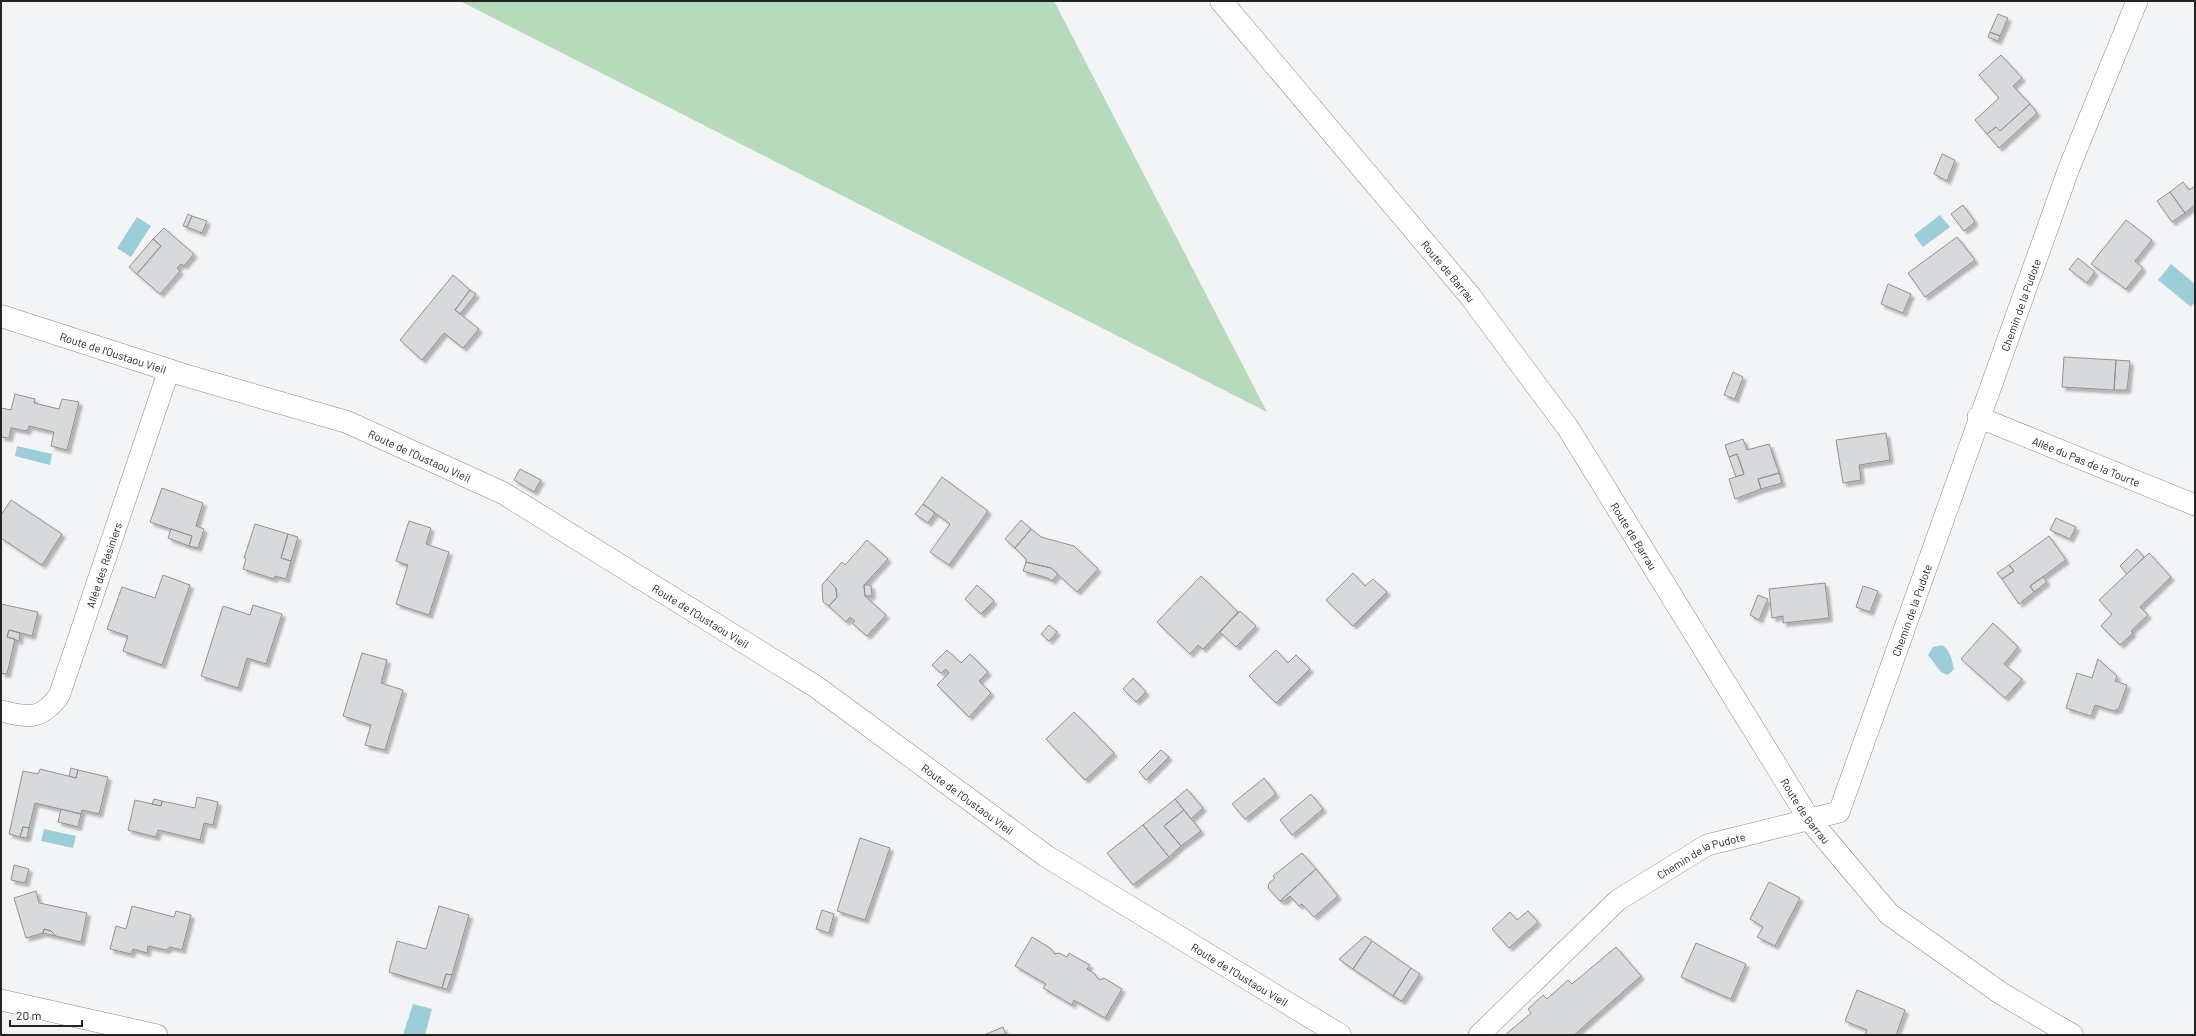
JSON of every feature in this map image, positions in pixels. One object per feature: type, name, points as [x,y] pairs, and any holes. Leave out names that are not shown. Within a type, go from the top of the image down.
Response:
[{"type":"street","name":"Route de Barrau","points":[[1221,1],[1470,296],[1568,428],[1809,818],[1889,914],[2002,994],[2072,1035]]},
{"type":"street","name":"Chemin de la Pudote","points":[[1479,1035],[1618,900],[1707,845],[1809,818],[1839,812],[1978,418],[2069,168],[2137,1]]},
{"type":"street","name":"Route de l'Oustaou Vieil","points":[[1,316],[169,370],[347,422],[503,493],[815,686],[1046,856],[1340,1035]]},
{"type":"street","name":"Allée des Résiniers","points":[[1,711],[31,717],[51,707],[59,696],[169,370]]},
{"type":"street","name":"Allée du Pas de la Tourte","points":[[1978,418],[2195,505]]},
{"type":"street","points":[[1,1000],[156,1035]]},
{"type":"green space","points":[[460,1],[1054,1],[1267,412]]},
{"type":"water","points":[[1940,215],[1950,227],[1923,247],[1914,235]]},
{"type":"water","points":[[137,217],[151,226],[131,257],[117,248]]},
{"type":"water","points":[[2171,264],[2195,284],[2195,302],[2191,307],[2158,280]]},
{"type":"water","points":[[17,446],[52,454],[50,465],[15,456]]},
{"type":"water","points":[[1942,645],[1949,652],[1954,669],[1948,675],[1941,672],[1928,655],[1933,647]]},
{"type":"water","points":[[44,829],[76,836],[73,848],[41,841]]},
{"type":"water","points":[[413,1004],[432,1009],[425,1035],[403,1035]]},
{"type":"building","points":[[1998,14],[2008,18],[2000,36],[1990,32]]},
{"type":"building","points":[[1990,32],[2000,36],[1998,41],[1988,37]]},
{"type":"building","points":[[2001,55],[2022,78],[2013,86],[2030,104],[2000,131],[1996,127],[1987,134],[1975,120],[1999,98],[1979,75]]},
{"type":"building","points":[[2030,104],[2037,113],[1999,148],[1987,134],[1996,127],[2000,131]]},
{"type":"building","points":[[1942,154],[1955,160],[1947,181],[1934,174]]},
{"type":"building","points":[[2183,182],[2189,190],[2195,186],[2195,205],[2185,213],[2170,192]]},
{"type":"building","points":[[2170,192],[2185,213],[2172,222],[2157,201]]},
{"type":"building","points":[[1963,205],[1975,222],[1964,231],[1951,214]]},
{"type":"building","points":[[188,214],[192,216],[187,227],[183,226]]},
{"type":"building","points":[[192,216],[207,221],[202,233],[187,227]]},
{"type":"building","points":[[2126,220],[2152,240],[2135,261],[2143,268],[2126,289],[2091,264]]},
{"type":"building","points":[[164,228],[194,254],[184,266],[181,264],[177,268],[180,271],[160,294],[137,274],[161,246],[153,239]]},
{"type":"building","points":[[1957,237],[1975,260],[1925,297],[1908,273]]},
{"type":"building","points":[[153,239],[161,246],[137,274],[129,267]]},
{"type":"building","points":[[2078,258],[2095,272],[2087,283],[2069,269]]},
{"type":"building","points":[[453,275],[470,290],[455,310],[479,329],[463,348],[444,333],[422,360],[400,340]]},
{"type":"building","points":[[1888,284],[1911,294],[1903,313],[1881,304]]},
{"type":"building","points":[[470,290],[476,294],[460,314],[455,310]]},
{"type":"building","points":[[2064,357],[2116,360],[2114,390],[2062,387]]},
{"type":"building","points":[[2116,360],[2130,361],[2127,390],[2114,390]]},
{"type":"building","points":[[1733,372],[1743,377],[1735,399],[1724,395]]},
{"type":"building","points":[[15,394],[35,399],[34,403],[59,409],[62,399],[79,402],[67,450],[51,446],[54,432],[29,426],[27,431],[11,428],[9,438],[1,437],[1,408],[11,410]]},
{"type":"building","points":[[1886,433],[1890,460],[1859,465],[1861,480],[1843,483],[1836,440]]},
{"type":"building","points":[[1743,439],[1747,450],[1769,444],[1779,473],[1758,479],[1761,489],[1735,499],[1729,479],[1744,474],[1737,454],[1729,457],[1725,445]]},
{"type":"building","points":[[1737,454],[1744,474],[1736,477],[1729,457]]},
{"type":"building","points":[[520,469],[541,480],[534,492],[514,480]]},
{"type":"building","points":[[1779,473],[1782,483],[1761,489],[1758,479]]},
{"type":"building","points":[[942,477],[988,511],[949,565],[930,552],[950,524],[923,504]]},
{"type":"building","points":[[162,488],[203,503],[196,526],[204,529],[198,548],[189,546],[192,536],[150,522]]},
{"type":"building","points":[[11,500],[62,534],[42,565],[1,538],[1,515]]},
{"type":"building","points":[[923,504],[935,513],[928,523],[915,514]]},
{"type":"building","points":[[2056,518],[2076,527],[2070,539],[2050,530]]},
{"type":"building","points":[[1021,520],[1031,529],[1015,548],[1005,539]]},
{"type":"building","points":[[409,521],[431,528],[426,544],[449,552],[429,615],[396,604],[408,565],[396,561]]},
{"type":"building","points":[[255,524],[288,534],[281,558],[291,561],[286,579],[275,576],[274,579],[243,569],[246,559],[244,558]]},
{"type":"building","points":[[171,529],[192,536],[189,546],[168,538]]},
{"type":"building","points":[[1031,529],[1041,537],[1074,546],[1098,569],[1077,592],[1051,568],[1026,562],[1026,559],[1015,548]]},
{"type":"building","points":[[288,534],[298,537],[291,561],[281,558]]},
{"type":"building","points":[[2049,536],[2066,560],[2030,586],[2034,592],[2019,604],[2002,579],[2014,571],[2009,565]]},
{"type":"building","points":[[867,540],[888,559],[864,585],[865,596],[886,615],[867,636],[852,623],[855,621],[850,617],[846,622],[829,606],[837,597],[836,588],[827,579],[842,562],[845,565]]},
{"type":"building","points":[[2137,549],[2144,557],[2127,574],[2120,566]]},
{"type":"building","points":[[2149,553],[2171,577],[2140,607],[2148,615],[2131,631],[2133,633],[2120,645],[2101,626],[2112,614],[2099,600]]},
{"type":"building","points":[[1026,562],[1051,568],[1058,574],[1052,581],[1048,578],[1023,571]]},
{"type":"building","points":[[2009,565],[2014,571],[2002,579],[1997,573]]},
{"type":"building","points":[[1353,573],[1365,586],[1373,579],[1387,592],[1353,626],[1326,600]]},
{"type":"building","points":[[163,575],[190,585],[162,665],[123,651],[128,636],[107,629],[122,587],[155,598]]},
{"type":"building","points":[[1201,576],[1238,612],[1203,649],[1198,645],[1190,654],[1157,622]]},
{"type":"building","points":[[2043,577],[2047,582],[2034,592],[2030,586]]},
{"type":"building","points":[[827,579],[836,588],[837,597],[829,606],[823,602],[822,585]]},
{"type":"building","points":[[1825,583],[1829,618],[1783,623],[1783,616],[1772,618],[1769,589]]},
{"type":"building","points":[[864,585],[871,585],[872,596],[865,596]]},
{"type":"building","points":[[977,585],[994,601],[981,614],[965,599]]},
{"type":"building","points":[[1863,586],[1878,591],[1870,612],[1856,607]]},
{"type":"building","points":[[1758,595],[1768,599],[1759,620],[1750,615]]},
{"type":"building","points":[[1,604],[38,612],[32,636],[9,630],[7,637],[15,639],[7,674],[1,673]]},
{"type":"building","points":[[253,605],[282,614],[266,664],[247,658],[238,688],[201,676],[223,606],[250,615]]},
{"type":"building","points":[[1240,611],[1256,626],[1236,647],[1220,632]]},
{"type":"building","points":[[1993,623],[2018,647],[2004,664],[2022,679],[2005,698],[1961,659]]},
{"type":"building","points":[[1049,625],[1057,632],[1049,641],[1041,634]]},
{"type":"building","points":[[9,630],[20,633],[19,641],[7,637]]},
{"type":"building","points":[[947,650],[961,663],[970,654],[988,672],[979,681],[991,693],[969,717],[937,685],[949,673],[946,669],[941,673],[932,665]]},
{"type":"building","points":[[1276,650],[1288,663],[1296,655],[1310,669],[1276,703],[1249,676]]},
{"type":"building","points":[[362,653],[387,660],[381,683],[403,690],[385,750],[365,745],[371,725],[343,716]]},
{"type":"building","points":[[2098,659],[2117,676],[2115,681],[2127,685],[2119,708],[2114,711],[2095,705],[2091,716],[2066,708],[2077,673],[2092,678]]},
{"type":"building","points":[[1133,678],[1146,692],[1136,702],[1123,689]]},
{"type":"building","points":[[1074,712],[1114,753],[1085,780],[1046,739]]},
{"type":"building","points":[[1161,750],[1169,757],[1146,780],[1139,772]]},
{"type":"building","points":[[71,768],[78,770],[76,778],[69,776]]},
{"type":"building","points":[[40,769],[76,778],[78,770],[108,777],[99,814],[82,810],[81,814],[35,803],[29,828],[23,827],[20,837],[9,834],[23,771],[38,774]]},
{"type":"building","points":[[1264,778],[1276,794],[1245,819],[1232,804]]},
{"type":"building","points":[[1187,789],[1203,808],[1191,819],[1175,799]]},
{"type":"building","points":[[1311,794],[1323,809],[1292,835],[1280,820]]},
{"type":"building","points":[[197,797],[218,802],[213,825],[204,823],[200,840],[158,830],[156,837],[128,830],[135,800],[161,806],[162,801],[195,808]]},
{"type":"building","points":[[154,799],[162,801],[161,806],[152,804]]},
{"type":"building","points":[[1175,799],[1184,810],[1164,826],[1181,846],[1169,857],[1143,825]]},
{"type":"building","points":[[61,809],[81,814],[78,827],[58,822]]},
{"type":"building","points":[[1184,810],[1201,831],[1181,846],[1164,826]]},
{"type":"building","points":[[1143,825],[1169,857],[1133,885],[1107,853]]},
{"type":"building","points":[[23,827],[29,828],[27,838],[20,837]]},
{"type":"building","points":[[860,838],[890,848],[865,920],[837,911]]},
{"type":"building","points":[[1302,853],[1316,869],[1280,901],[1268,888],[1269,883],[1275,878],[1273,876]]},
{"type":"building","points":[[14,865],[29,869],[25,883],[11,880]]},
{"type":"building","points":[[1316,869],[1338,896],[1314,917],[1302,904],[1299,906],[1290,896],[1284,901],[1280,901]]},
{"type":"building","points":[[1769,882],[1800,898],[1775,946],[1757,937],[1763,927],[1750,919]]},
{"type":"building","points":[[36,891],[39,903],[87,913],[81,942],[56,936],[51,931],[44,929],[43,933],[26,938],[14,898]]},
{"type":"building","points":[[132,906],[174,917],[176,911],[191,915],[182,950],[170,947],[166,950],[148,946],[147,953],[133,949],[131,954],[110,949],[116,926],[126,929]]},
{"type":"building","points":[[439,906],[469,915],[452,975],[446,974],[442,988],[389,972],[397,941],[426,949]]},
{"type":"building","points":[[822,910],[834,914],[829,933],[816,929]]},
{"type":"building","points":[[1528,911],[1538,922],[1509,948],[1492,929],[1510,912],[1517,920]]},
{"type":"building","points":[[44,929],[51,931],[56,936],[43,933]]},
{"type":"building","points":[[1365,936],[1372,941],[1353,969],[1339,959]]},
{"type":"building","points":[[1032,937],[1050,948],[1055,954],[1059,953],[1067,957],[1069,953],[1090,965],[1087,969],[1095,974],[1097,978],[1100,980],[1104,978],[1122,989],[1105,1018],[1074,1000],[1072,1005],[1043,988],[1046,984],[1015,966]]},
{"type":"building","points":[[1372,941],[1411,968],[1393,996],[1353,969]]},
{"type":"building","points":[[1696,943],[1746,964],[1731,999],[1681,977]]},
{"type":"building","points":[[1616,947],[1641,976],[1574,1035],[1505,1035],[1531,1013],[1528,1009],[1543,995],[1547,999],[1568,980],[1572,984]]},
{"type":"building","points":[[1411,968],[1420,974],[1402,1001],[1393,996]]},
{"type":"building","points":[[446,974],[452,975],[447,989],[442,988]]},
{"type":"building","points":[[1857,990],[1905,1010],[1896,1035],[1865,1035],[1867,1030],[1845,1021]]},
{"type":"building","points":[[1003,1027],[1006,1035],[984,1035]]}]
